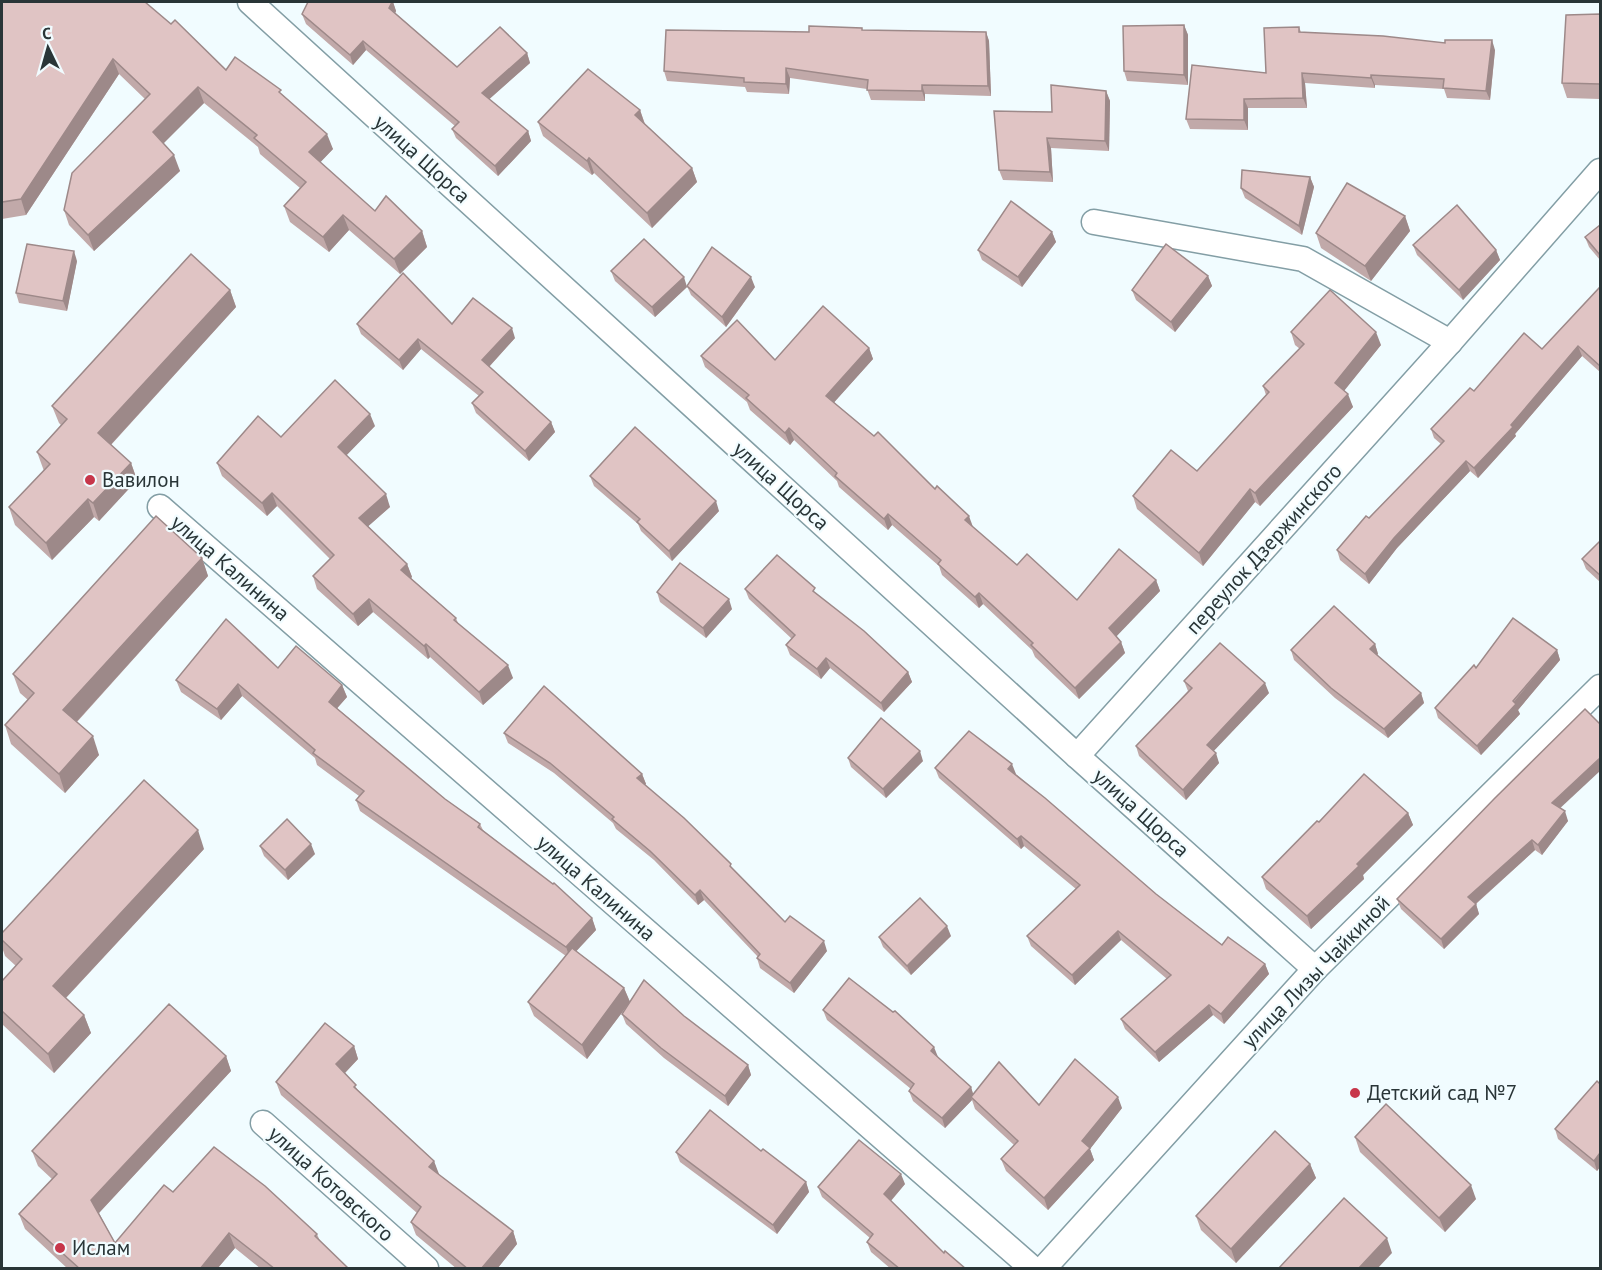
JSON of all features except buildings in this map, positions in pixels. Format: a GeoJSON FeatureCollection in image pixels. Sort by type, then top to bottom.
{"type":"FeatureCollection","features":[{"type":"Feature","properties":{"kind":"street","name":"улица Щорса"},"geometry":{"type":"LineString","coordinates":[[250,2],[1077,756],[1315,969]]}},
{"type":"Feature","properties":{"kind":"street","name":"переулок Дзержинского"},"geometry":{"type":"LineString","coordinates":[[1077,756],[1450,342],[1600,171]]}},
{"type":"Feature","properties":{"kind":"street"},"geometry":{"type":"LineString","coordinates":[[1094,222],[1303,259],[1450,342]]}},
{"type":"Feature","properties":{"kind":"street","name":"улица Калинина"},"geometry":{"type":"LineString","coordinates":[[160,507],[1032,1269]]}},
{"type":"Feature","properties":{"kind":"street","name":"улица Лизы Чайкиной"},"geometry":{"type":"LineString","coordinates":[[1044,1269],[1315,969],[1600,687]]}},
{"type":"Feature","properties":{"kind":"street","name":"улица Котовского"},"geometry":{"type":"LineString","coordinates":[[263,1123],[426,1269]]}},
{"type":"Feature","properties":{"kind":"place","name":"Вавилон"},"geometry":{"type":"Point","coordinates":[90,480]}},
{"type":"Feature","properties":{"kind":"place","name":"Детский сад №7"},"geometry":{"type":"Point","coordinates":[1355,1093]}},
{"type":"Feature","properties":{"kind":"place","name":"Ислам"},"geometry":{"type":"Point","coordinates":[60,1248]}}]}
